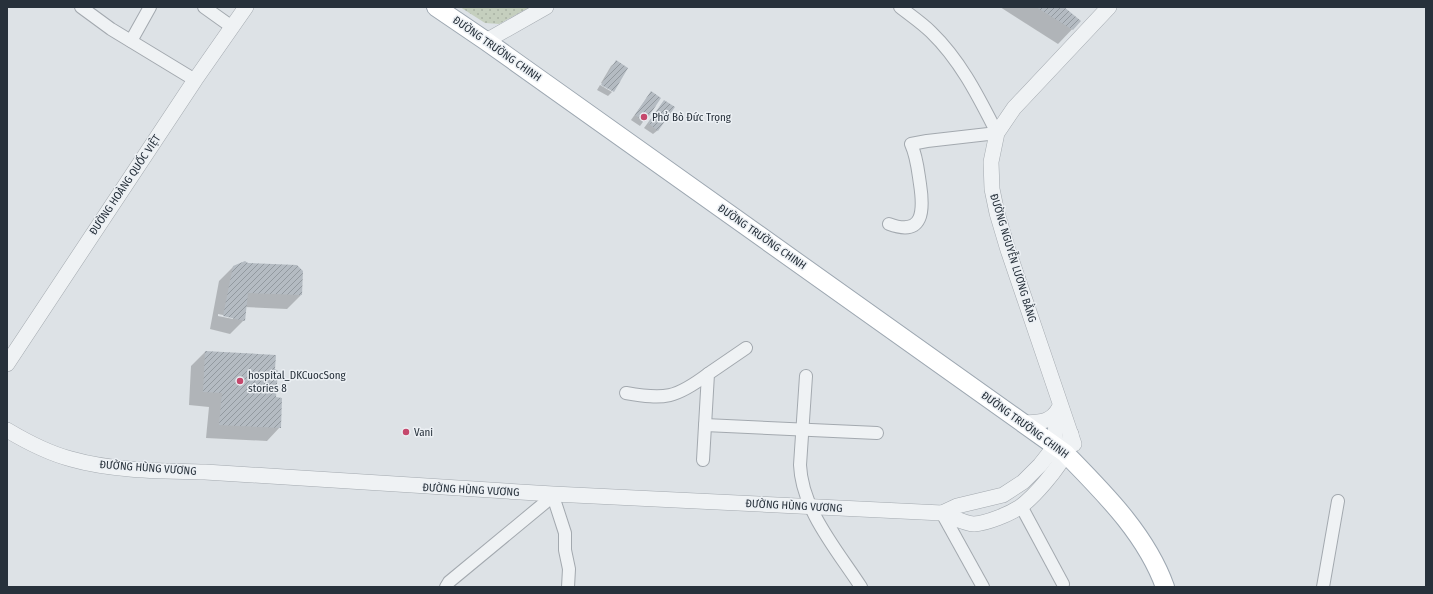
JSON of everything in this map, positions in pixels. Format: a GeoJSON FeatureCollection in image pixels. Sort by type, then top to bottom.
{"type":"FeatureCollection","features":[{"type":"Feature","properties":{"kind":"main road","name":"ĐƯỜNG TRƯỜNG CHINH"},"geometry":{"type":"LineString","coordinates":[[436,7],[1060,449],[1115,506],[1144,543],[1165,587]]}},
{"type":"Feature","properties":{"kind":"street"},"geometry":{"type":"LineString","coordinates":[[81,7],[111,29],[195,80]]}},
{"type":"Feature","properties":{"kind":"street"},"geometry":{"type":"LineString","coordinates":[[131,41],[150,7]]}},
{"type":"Feature","properties":{"kind":"street"},"geometry":{"type":"LineString","coordinates":[[204,7],[232,27]]}},
{"type":"Feature","properties":{"kind":"street","name":"ĐƯỜNG HOÀNG QUỐC VIỆT"},"geometry":{"type":"LineString","coordinates":[[7,364],[195,80],[246,7]]}},
{"type":"Feature","properties":{"kind":"street"},"geometry":{"type":"LineString","coordinates":[[486,41],[546,7]]}},
{"type":"Feature","properties":{"kind":"street"},"geometry":{"type":"LineString","coordinates":[[888,224],[902,228],[909,227],[921,216],[922,200],[917,161],[911,144],[997,133],[975,90],[947,50],[931,32],[900,7]]}},
{"type":"Feature","properties":{"kind":"street","name":"ĐƯỜNG NGUYỄN LƯƠNG BẰNG"},"geometry":{"type":"LineString","coordinates":[[1083,472],[1071,434],[1058,410],[997,213],[992,189],[991,162],[997,133],[1014,108],[1109,7]]}},
{"type":"Feature","properties":{"kind":"street"},"geometry":{"type":"LineString","coordinates":[[626,393],[648,397],[676,394],[694,384],[746,348]]}},
{"type":"Feature","properties":{"kind":"street"},"geometry":{"type":"LineString","coordinates":[[703,460],[708,374]]}},
{"type":"Feature","properties":{"kind":"street"},"geometry":{"type":"LineString","coordinates":[[806,376],[800,465],[803,488],[817,519],[861,587]]}},
{"type":"Feature","properties":{"kind":"street"},"geometry":{"type":"LineString","coordinates":[[1023,423],[1050,419],[1058,410]]}},
{"type":"Feature","properties":{"kind":"street"},"geometry":{"type":"LineString","coordinates":[[1058,410],[1060,449]]}},
{"type":"Feature","properties":{"kind":"street"},"geometry":{"type":"LineString","coordinates":[[705,425],[877,434]]}},
{"type":"Feature","properties":{"kind":"street","name":"ĐƯỜNG HÙNG VƯƠNG"},"geometry":{"type":"LineString","coordinates":[[7,430],[43,449],[70,459],[100,466],[553,495],[942,513],[958,520],[973,524],[992,520],[1021,506],[1041,488],[1060,449]]}},
{"type":"Feature","properties":{"kind":"street"},"geometry":{"type":"LineString","coordinates":[[1060,449],[1071,434]]}},
{"type":"Feature","properties":{"kind":"street","name":"ĐƯỜNG HÙNG VƯƠNG"},"geometry":{"type":"LineString","coordinates":[[942,513],[957,506],[1003,495],[1023,482],[1040,465],[1060,449]]}},
{"type":"Feature","properties":{"kind":"street"},"geometry":{"type":"LineString","coordinates":[[446,587],[449,582],[553,495],[565,533],[564,550],[569,569],[568,587]]}},
{"type":"Feature","properties":{"kind":"street"},"geometry":{"type":"LineString","coordinates":[[1323,587],[1338,501]]}},
{"type":"Feature","properties":{"kind":"street"},"geometry":{"type":"LineString","coordinates":[[1021,506],[1063,584]]}},
{"type":"Feature","properties":{"kind":"street"},"geometry":{"type":"LineString","coordinates":[[942,513],[983,587]]}},
{"type":"Feature","properties":{"kind":"green space"},"geometry":{"type":"Polygon","coordinates":[[[460,7],[530,7],[499,24],[485,23],[460,7]]]}},
{"type":"Feature","properties":{"kind":"building"},"geometry":{"type":"Polygon","coordinates":[[[1036,7],[1064,7],[1081,21],[1073,30],[1036,7]]]}},
{"type":"Feature","properties":{"kind":"building"},"geometry":{"type":"Polygon","coordinates":[[[616,60],[628,68],[614,92],[601,85],[616,60]]]}},
{"type":"Feature","properties":{"kind":"building"},"geometry":{"type":"Polygon","coordinates":[[[651,91],[661,98],[645,122],[635,115],[651,91]]]}},
{"type":"Feature","properties":{"kind":"building"},"geometry":{"type":"Polygon","coordinates":[[[664,100],[675,107],[658,131],[648,123],[664,100]]]}},
{"type":"Feature","properties":{"kind":"building"},"geometry":{"type":"Polygon","coordinates":[[[245,261],[248,263],[297,265],[303,271],[302,295],[248,293],[245,321],[223,316],[233,266],[245,261]]]}},
{"type":"Feature","properties":{"kind":"building","name":"hospital_DKCuocSong stories 8"},"geometry":{"type":"Polygon","coordinates":[[[205,351],[276,355],[275,369],[278,371],[276,397],[282,398],[281,428],[219,425],[222,393],[203,392],[205,351]]]}},
{"type":"Feature","properties":{"kind":"place","name":"Phở Bò Đức Trọng"},"geometry":{"type":"Point","coordinates":[644,117]}},
{"type":"Feature","properties":{"kind":"place","name":"hospital_DKCuocSong stories 8"},"geometry":{"type":"Point","coordinates":[240,381]}},
{"type":"Feature","properties":{"kind":"place","name":"Vani"},"geometry":{"type":"Point","coordinates":[406,432]}}]}
